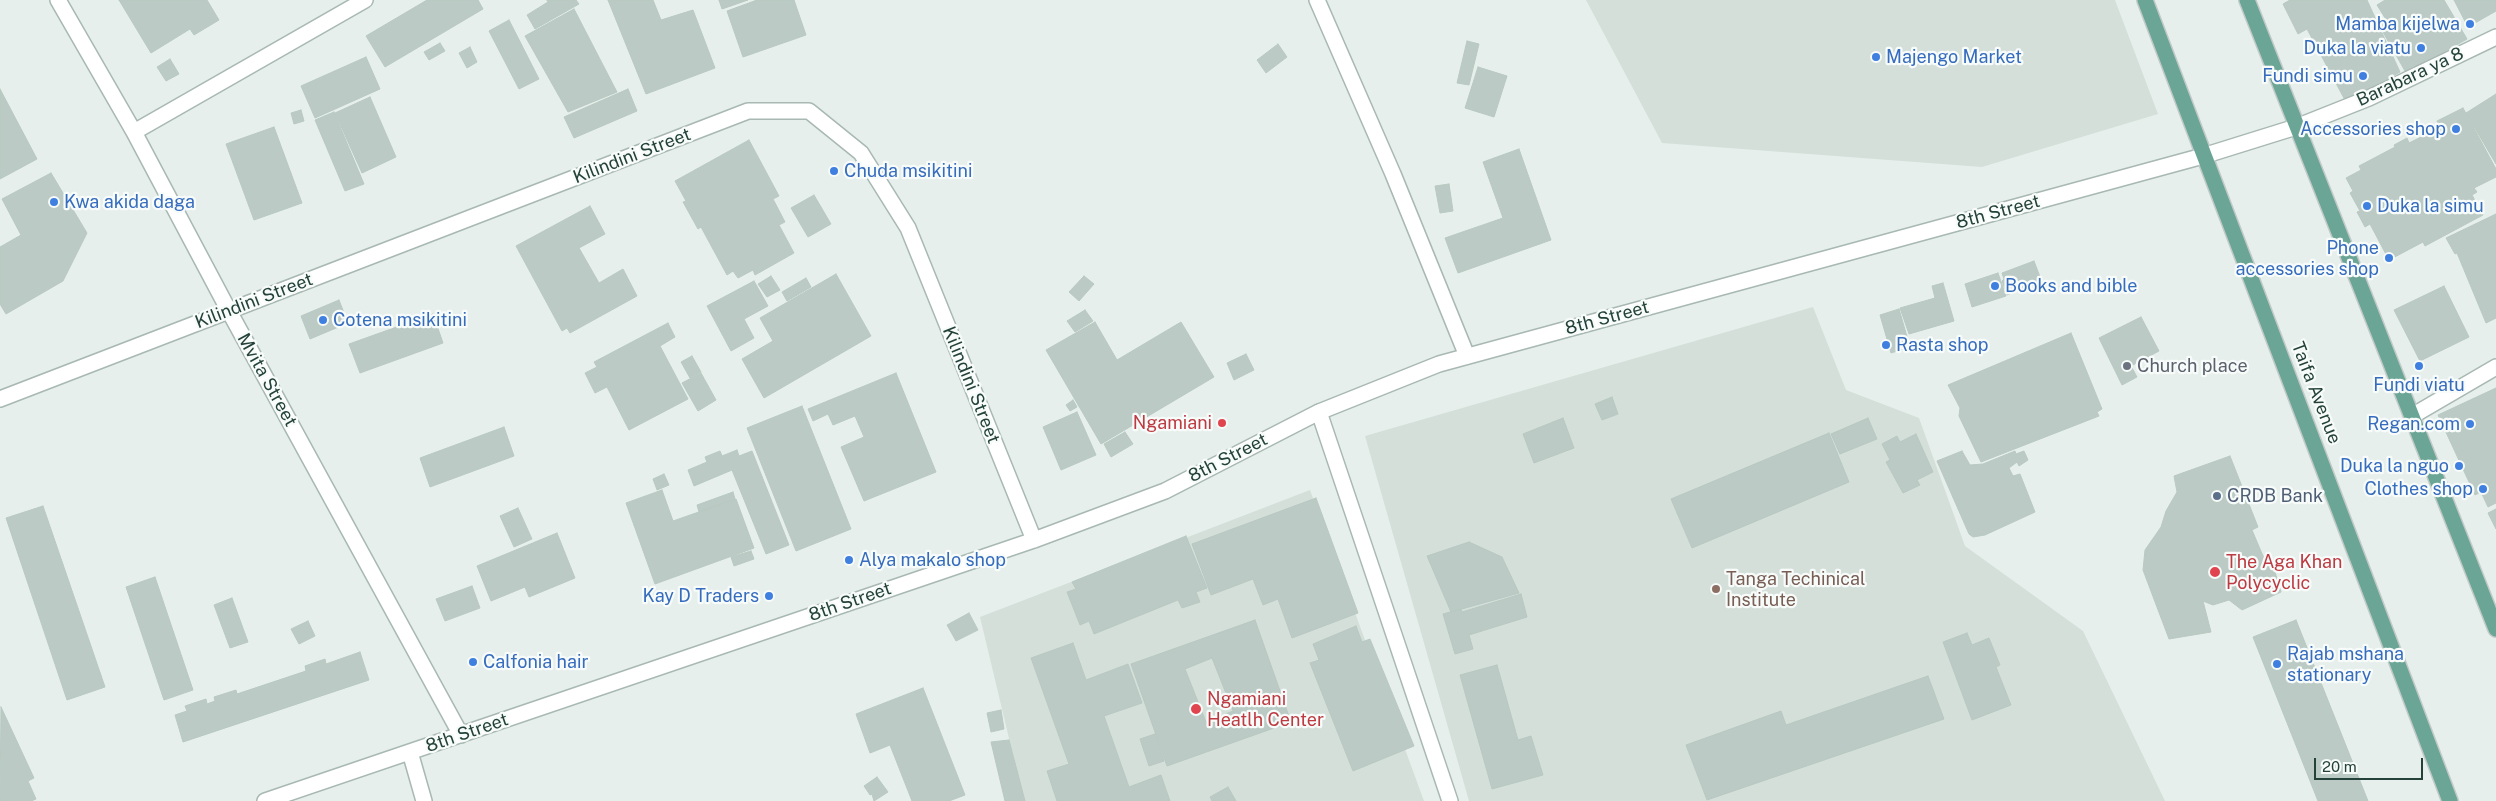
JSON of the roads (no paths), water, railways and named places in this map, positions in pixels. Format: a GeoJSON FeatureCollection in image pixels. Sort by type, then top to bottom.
{"type":"FeatureCollection","features":[{"type":"Feature","properties":{"kind":"main road","name":"Taifa Avenue"},"geometry":{"type":"LineString","coordinates":[[2145,0],[2203,156],[2226,206],[2450,801]]}},
{"type":"Feature","properties":{"kind":"main road"},"geometry":{"type":"LineString","coordinates":[[2247,0],[2496,629]]}},
{"type":"Feature","properties":{"kind":"street","name":"Mvita Street"},"geometry":{"type":"LineString","coordinates":[[58,0],[134,132],[229,311],[461,735]]}},
{"type":"Feature","properties":{"kind":"street"},"geometry":{"type":"LineString","coordinates":[[134,132],[365,0]]}},
{"type":"Feature","properties":{"kind":"street"},"geometry":{"type":"LineString","coordinates":[[1317,0],[1393,174],[1467,356]]}},
{"type":"Feature","properties":{"kind":"street","name":"Barabara ya 8"},"geometry":{"type":"LineString","coordinates":[[2203,156],[2296,126],[2369,98],[2496,38]]}},
{"type":"Feature","properties":{"kind":"street","name":"Kilindini Street"},"geometry":{"type":"LineString","coordinates":[[0,399],[748,111],[809,111],[861,153],[908,228],[1034,540]]}},
{"type":"Feature","properties":{"kind":"street","name":"8th Street"},"geometry":{"type":"LineString","coordinates":[[265,801],[1034,540],[1165,491],[1319,412],[1439,364],[2203,156]]}},
{"type":"Feature","properties":{"kind":"street"},"geometry":{"type":"LineString","coordinates":[[2412,416],[2496,367]]}},
{"type":"Feature","properties":{"kind":"street"},"geometry":{"type":"LineString","coordinates":[[1319,412],[1450,801]]}},
{"type":"Feature","properties":{"kind":"street"},"geometry":{"type":"LineString","coordinates":[[410,752],[424,801]]}},
{"type":"Feature","properties":{"kind":"place","name":"Mamba kijelwa"},"geometry":{"type":"Point","coordinates":[2470,24]}},
{"type":"Feature","properties":{"kind":"place","name":"Duka la viatu"},"geometry":{"type":"Point","coordinates":[2421,48]}},
{"type":"Feature","properties":{"kind":"place","name":"Majengo Market"},"geometry":{"type":"Point","coordinates":[1876,57]}},
{"type":"Feature","properties":{"kind":"place","name":"Fundi simu"},"geometry":{"type":"Point","coordinates":[2363,76]}},
{"type":"Feature","properties":{"kind":"place","name":"Accessories shop"},"geometry":{"type":"Point","coordinates":[2456,129]}},
{"type":"Feature","properties":{"kind":"place","name":"Chuda msikitini"},"geometry":{"type":"Point","coordinates":[834,171]}},
{"type":"Feature","properties":{"kind":"place","name":"Kwa akida daga"},"geometry":{"type":"Point","coordinates":[54,202]}},
{"type":"Feature","properties":{"kind":"place","name":"Duka la simu"},"geometry":{"type":"Point","coordinates":[2367,206]}},
{"type":"Feature","properties":{"kind":"place","name":"Phone accessories shop"},"geometry":{"type":"Point","coordinates":[2389,258]}},
{"type":"Feature","properties":{"kind":"place","name":"Books and bible"},"geometry":{"type":"Point","coordinates":[1995,286]}},
{"type":"Feature","properties":{"kind":"place","name":"Cotena msikitini"},"geometry":{"type":"Point","coordinates":[323,320]}},
{"type":"Feature","properties":{"kind":"place","name":"Rasta shop"},"geometry":{"type":"Point","coordinates":[1886,345]}},
{"type":"Feature","properties":{"kind":"place","name":"Church place"},"geometry":{"type":"Point","coordinates":[2127,366]}},
{"type":"Feature","properties":{"kind":"place","name":"Fundi viatu"},"geometry":{"type":"Point","coordinates":[2419,366]}},
{"type":"Feature","properties":{"kind":"place","name":"Ngamiani"},"geometry":{"type":"Point","coordinates":[1222,423]}},
{"type":"Feature","properties":{"kind":"place","name":"Regan.com"},"geometry":{"type":"Point","coordinates":[2470,424]}},
{"type":"Feature","properties":{"kind":"place","name":"Duka la nguo"},"geometry":{"type":"Point","coordinates":[2459,466]}},
{"type":"Feature","properties":{"kind":"place","name":"Clothes shop"},"geometry":{"type":"Point","coordinates":[2483,489]}},
{"type":"Feature","properties":{"kind":"place","name":"CRDB Bank"},"geometry":{"type":"Point","coordinates":[2217,496]}},
{"type":"Feature","properties":{"kind":"place","name":"Alya makalo shop"},"geometry":{"type":"Point","coordinates":[849,560]}},
{"type":"Feature","properties":{"kind":"place","name":"The Aga Khan Polycyclic"},"geometry":{"type":"Point","coordinates":[2215,572]}},
{"type":"Feature","properties":{"kind":"place","name":"Tanga Techinical Institute"},"geometry":{"type":"Point","coordinates":[1716,589]}},
{"type":"Feature","properties":{"kind":"place","name":"Kay D Traders"},"geometry":{"type":"Point","coordinates":[769,596]}},
{"type":"Feature","properties":{"kind":"place","name":"Calfonia hair"},"geometry":{"type":"Point","coordinates":[473,662]}},
{"type":"Feature","properties":{"kind":"place","name":"Rajab mshana stationary"},"geometry":{"type":"Point","coordinates":[2277,664]}},
{"type":"Feature","properties":{"kind":"place","name":"Ngamiani Heatlh Center"},"geometry":{"type":"Point","coordinates":[1196,709]}}]}
